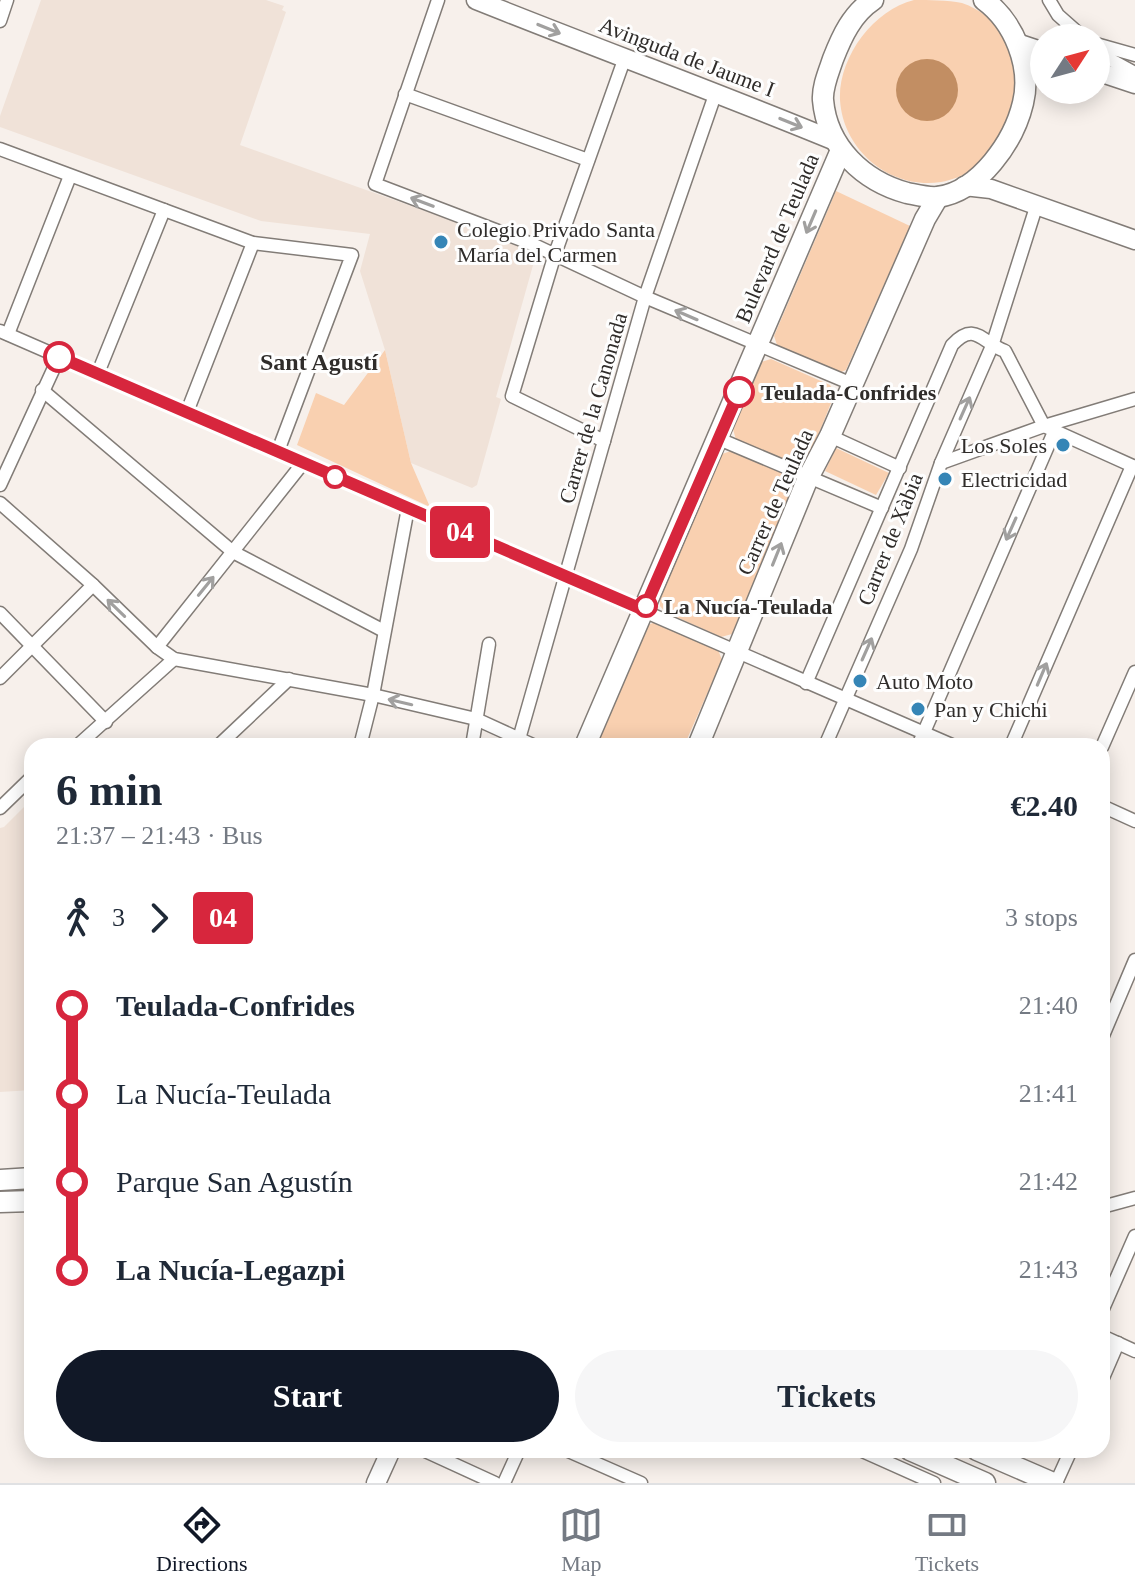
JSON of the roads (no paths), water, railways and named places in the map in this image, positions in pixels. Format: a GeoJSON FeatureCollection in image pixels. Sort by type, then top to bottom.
{"type":"FeatureCollection","features":[{"type":"Feature","properties":{"kind":"main road","name":"Avinguda de Jaume I"},"geometry":{"type":"LineString","coordinates":[[476,0],[624,60],[716,92],[838,146]]}},
{"type":"Feature","properties":{"kind":"main road"},"geometry":{"type":"LineString","coordinates":[[873,0],[842,34],[829,71],[823,98],[838,146],[870,178],[900,191],[938,197],[982,174],[1005,149],[1024,101],[1026,72],[1017,43],[1003,10],[984,0]]}},
{"type":"Feature","properties":{"kind":"main road"},"geometry":{"type":"LineString","coordinates":[[1017,43],[1030,47]]}},
{"type":"Feature","properties":{"kind":"main road"},"geometry":{"type":"LineString","coordinates":[[1110,76],[1135,84]]}},
{"type":"Feature","properties":{"kind":"main road","name":"Bulevard de Teulada"},"geometry":{"type":"LineString","coordinates":[[588,738],[719,439],[838,146]]}},
{"type":"Feature","properties":{"kind":"main road"},"geometry":{"type":"LineString","coordinates":[[964,186],[991,189],[1135,240]]}},
{"type":"Feature","properties":{"kind":"main road","name":"Carrer de Teulada"},"geometry":{"type":"LineString","coordinates":[[701,738],[808,478],[830,436],[925,219],[938,197]]}},
{"type":"Feature","properties":{"kind":"main road"},"geometry":{"type":"LineString","coordinates":[[0,1180],[24,1178]]}},
{"type":"Feature","properties":{"kind":"main road"},"geometry":{"type":"LineString","coordinates":[[0,1202],[24,1201]]}},
{"type":"Feature","properties":{"kind":"main road"},"geometry":{"type":"LineString","coordinates":[[376,1483],[387,1458]]}},
{"type":"Feature","properties":{"kind":"main road"},"geometry":{"type":"LineString","coordinates":[[996,1458],[1055,1483]]}},
{"type":"Feature","properties":{"kind":"main road"},"geometry":{"type":"LineString","coordinates":[[916,1462],[985,1483]]}},
{"type":"Feature","properties":{"kind":"street"},"geometry":{"type":"LineString","coordinates":[[0,21],[7,0]]}},
{"type":"Feature","properties":{"kind":"street"},"geometry":{"type":"LineString","coordinates":[[438,0],[375,184],[555,254],[645,297],[758,345]]}},
{"type":"Feature","properties":{"kind":"street"},"geometry":{"type":"LineString","coordinates":[[1049,0],[1068,24]]}},
{"type":"Feature","properties":{"kind":"street"},"geometry":{"type":"LineString","coordinates":[[1110,49],[1135,55]]}},
{"type":"Feature","properties":{"kind":"street"},"geometry":{"type":"LineString","coordinates":[[1110,58],[1135,73]]}},
{"type":"Feature","properties":{"kind":"street"},"geometry":{"type":"LineString","coordinates":[[604,441],[512,396],[555,254],[624,60]]}},
{"type":"Feature","properties":{"kind":"street","name":"Carrer de la Canonada"},"geometry":{"type":"LineString","coordinates":[[519,738],[645,297],[716,92]]}},
{"type":"Feature","properties":{"kind":"street"},"geometry":{"type":"LineString","coordinates":[[405,94],[588,160]]}},
{"type":"Feature","properties":{"kind":"street"},"geometry":{"type":"LineString","coordinates":[[0,149],[253,243],[352,255],[278,451]]}},
{"type":"Feature","properties":{"kind":"street"},"geometry":{"type":"LineString","coordinates":[[70,176],[4,333],[935,738]]}},
{"type":"Feature","properties":{"kind":"street","name":"Carrer de Xàbia"},"geometry":{"type":"LineString","coordinates":[[828,738],[911,549],[941,463],[992,346],[1037,204]]}},
{"type":"Feature","properties":{"kind":"street"},"geometry":{"type":"LineString","coordinates":[[98,373],[164,210]]}},
{"type":"Feature","properties":{"kind":"street"},"geometry":{"type":"LineString","coordinates":[[187,412],[253,243]]}},
{"type":"Feature","properties":{"kind":"street","name":"Carrer de Xàbia"},"geometry":{"type":"LineString","coordinates":[[806,683],[952,345],[962,335],[973,333],[985,338],[992,346]]}},
{"type":"Feature","properties":{"kind":"street","name":"Bulevard de Teulada"},"geometry":{"type":"LineString","coordinates":[[758,345],[852,384]]}},
{"type":"Feature","properties":{"kind":"street"},"geometry":{"type":"LineString","coordinates":[[992,346],[1005,351],[1049,429],[1134,467],[1015,738]]}},
{"type":"Feature","properties":{"kind":"street"},"geometry":{"type":"LineString","coordinates":[[0,485],[59,357]]}},
{"type":"Feature","properties":{"kind":"street"},"geometry":{"type":"LineString","coordinates":[[42,390],[233,552],[384,631]]}},
{"type":"Feature","properties":{"kind":"street"},"geometry":{"type":"LineString","coordinates":[[941,463],[1135,399]]}},
{"type":"Feature","properties":{"kind":"street"},"geometry":{"type":"LineString","coordinates":[[921,738],[1049,429]]}},
{"type":"Feature","properties":{"kind":"street"},"geometry":{"type":"LineString","coordinates":[[830,436],[900,468]]}},
{"type":"Feature","properties":{"kind":"street"},"geometry":{"type":"LineString","coordinates":[[719,439],[882,508]]}},
{"type":"Feature","properties":{"kind":"street"},"geometry":{"type":"LineString","coordinates":[[157,647],[303,463]]}},
{"type":"Feature","properties":{"kind":"street"},"geometry":{"type":"LineString","coordinates":[[0,503],[93,585],[157,647],[174,659],[373,695],[476,719],[517,738]]}},
{"type":"Feature","properties":{"kind":"street"},"geometry":{"type":"LineString","coordinates":[[362,738],[408,508]]}},
{"type":"Feature","properties":{"kind":"street"},"geometry":{"type":"LineString","coordinates":[[0,678],[93,585]]}},
{"type":"Feature","properties":{"kind":"street"},"geometry":{"type":"LineString","coordinates":[[0,613],[106,722]]}},
{"type":"Feature","properties":{"kind":"street"},"geometry":{"type":"LineString","coordinates":[[473,738],[489,644]]}},
{"type":"Feature","properties":{"kind":"street"},"geometry":{"type":"LineString","coordinates":[[87,738],[174,659]]}},
{"type":"Feature","properties":{"kind":"street"},"geometry":{"type":"LineString","coordinates":[[1106,738],[1135,672]]}},
{"type":"Feature","properties":{"kind":"street"},"geometry":{"type":"LineString","coordinates":[[226,738],[289,679]]}},
{"type":"Feature","properties":{"kind":"street"},"geometry":{"type":"LineString","coordinates":[[0,808],[24,785]]}},
{"type":"Feature","properties":{"kind":"street"},"geometry":{"type":"LineString","coordinates":[[1110,810],[1135,821]]}},
{"type":"Feature","properties":{"kind":"street"},"geometry":{"type":"LineString","coordinates":[[1110,1019],[1135,960]]}},
{"type":"Feature","properties":{"kind":"street"},"geometry":{"type":"LineString","coordinates":[[1110,1205],[1135,1198]]}},
{"type":"Feature","properties":{"kind":"street"},"geometry":{"type":"LineString","coordinates":[[1110,1293],[1135,1236]]}},
{"type":"Feature","properties":{"kind":"street"},"geometry":{"type":"LineString","coordinates":[[1110,1340],[1135,1351]]}},
{"type":"Feature","properties":{"kind":"street"},"geometry":{"type":"LineString","coordinates":[[1110,1362],[1118,1343]]}},
{"type":"Feature","properties":{"kind":"street"},"geometry":{"type":"LineString","coordinates":[[440,1458],[495,1483]]}},
{"type":"Feature","properties":{"kind":"street"},"geometry":{"type":"LineString","coordinates":[[504,1483],[515,1458]]}},
{"type":"Feature","properties":{"kind":"street"},"geometry":{"type":"LineString","coordinates":[[584,1458],[641,1483]]}},
{"type":"Feature","properties":{"kind":"street"},"geometry":{"type":"LineString","coordinates":[[1055,1483],[1067,1458]]}},
{"type":"Feature","properties":{"kind":"street"},"geometry":{"type":"LineString","coordinates":[[916,1462],[934,1483]]}},
{"type":"Feature","properties":{"kind":"place","name":"Colegio Privado Santa María del Carmen"},"geometry":{"type":"Point","coordinates":[441,242]}},
{"type":"Feature","properties":{"kind":"place","name":"Teulada-Confrides"},"geometry":{"type":"Point","coordinates":[739,392]}},
{"type":"Feature","properties":{"kind":"place","name":"Los Soles"},"geometry":{"type":"Point","coordinates":[1063,445]}},
{"type":"Feature","properties":{"kind":"place","name":"Electricidad"},"geometry":{"type":"Point","coordinates":[945,479]}},
{"type":"Feature","properties":{"kind":"place","name":"La Nucía-Teulada"},"geometry":{"type":"Point","coordinates":[646,606]}},
{"type":"Feature","properties":{"kind":"place","name":"Auto Moto"},"geometry":{"type":"Point","coordinates":[860,681]}},
{"type":"Feature","properties":{"kind":"place","name":"Pan y Chichi"},"geometry":{"type":"Point","coordinates":[918,709]}},
{"type":"Feature","properties":{"kind":"district","name":"Sant Agustí"},"geometry":{"type":"Point","coordinates":[319,362]}}]}
